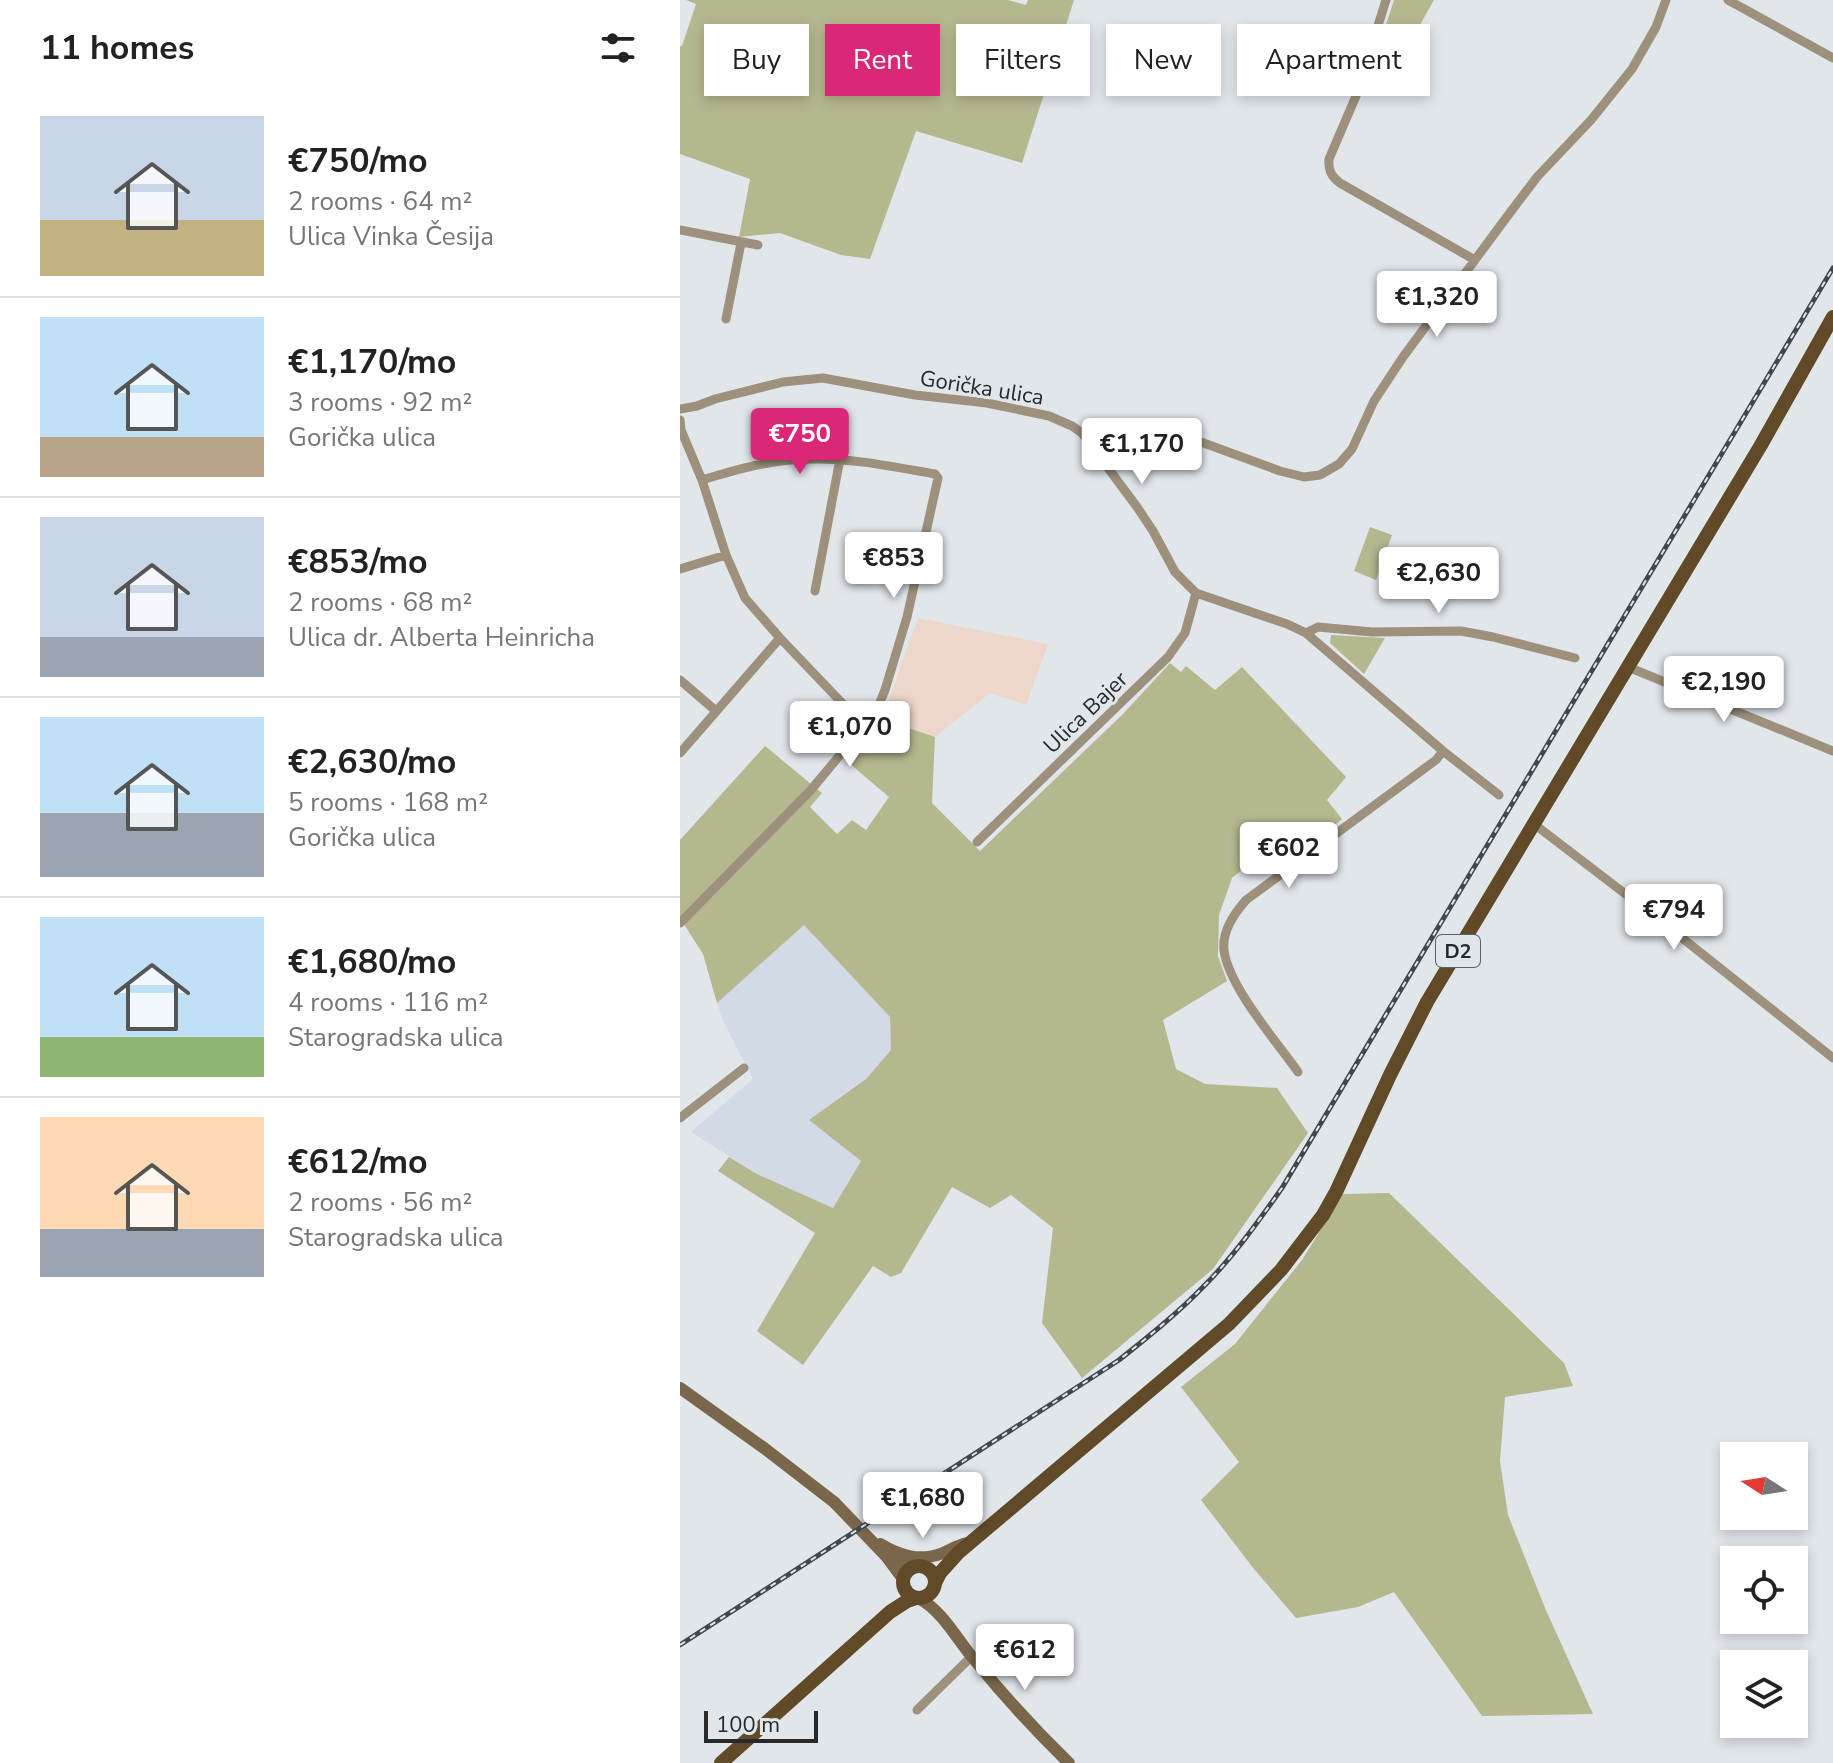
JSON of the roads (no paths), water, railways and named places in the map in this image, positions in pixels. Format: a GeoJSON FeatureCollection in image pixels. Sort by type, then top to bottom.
{"type":"FeatureCollection","features":[{"type":"Feature","properties":{"kind":"main road","name":"D2"},"geometry":{"type":"LineString","coordinates":[[721,1763],[890,1612],[926,1593],[958,1553],[1229,1324],[1303,1244],[1336,1192],[1420,1015],[1775,421],[1833,317]]}},
{"type":"Feature","properties":{"kind":"main road"},"geometry":{"type":"LineString","coordinates":[[680,1388],[834,1502],[886,1556],[903,1565],[911,1576],[907,1593],[926,1593]]}},
{"type":"Feature","properties":{"kind":"main road"},"geometry":{"type":"LineString","coordinates":[[871,1540],[917,1558],[938,1555],[960,1544],[971,1543]]}},
{"type":"Feature","properties":{"kind":"main road","name":"D2"},"geometry":{"type":"LineString","coordinates":[[890,1612],[911,1576],[958,1553]]}},
{"type":"Feature","properties":{"kind":"main road"},"geometry":{"type":"LineString","coordinates":[[911,1576],[933,1574],[926,1593],[929,1605],[971,1657],[1069,1763]]}},
{"type":"Feature","properties":{"kind":"street"},"geometry":{"type":"LineString","coordinates":[[1386,0],[1356,96],[1329,159],[1330,173],[1340,183],[1475,260]]}},
{"type":"Feature","properties":{"kind":"street"},"geometry":{"type":"LineString","coordinates":[[1082,433],[1094,426],[1132,426],[1179,434],[1296,475],[1313,476],[1339,464],[1352,449],[1379,393],[1403,357],[1537,177],[1591,120],[1632,69],[1656,27],[1666,0]]}},
{"type":"Feature","properties":{"kind":"street"},"geometry":{"type":"LineString","coordinates":[[1728,0],[1833,58]]}},
{"type":"Feature","properties":{"kind":"street"},"geometry":{"type":"LineString","coordinates":[[680,230],[758,245]]}},
{"type":"Feature","properties":{"kind":"street"},"geometry":{"type":"LineString","coordinates":[[726,319],[741,243]]}},
{"type":"Feature","properties":{"kind":"street","name":"Gorička ulica"},"geometry":{"type":"LineString","coordinates":[[680,409],[783,382],[832,379],[1049,416],[1082,433],[1137,507],[1175,572],[1196,593]]}},
{"type":"Feature","properties":{"kind":"street","name":"Gorička ulica"},"geometry":{"type":"LineString","coordinates":[[680,402],[707,402]]}},
{"type":"Feature","properties":{"kind":"street"},"geometry":{"type":"LineString","coordinates":[[680,426],[702,480],[726,555],[745,598],[864,726]]}},
{"type":"Feature","properties":{"kind":"street"},"geometry":{"type":"LineString","coordinates":[[680,923],[810,791],[876,712],[897,655],[938,478],[935,474],[840,459],[809,459],[772,462],[702,480]]}},
{"type":"Feature","properties":{"kind":"street"},"geometry":{"type":"LineString","coordinates":[[815,591],[840,459]]}},
{"type":"Feature","properties":{"kind":"street"},"geometry":{"type":"LineString","coordinates":[[680,569],[726,555]]}},
{"type":"Feature","properties":{"kind":"street"},"geometry":{"type":"LineString","coordinates":[[1196,593],[1306,633],[1499,795]]}},
{"type":"Feature","properties":{"kind":"street","name":"Ulica Bajer"},"geometry":{"type":"LineString","coordinates":[[977,842],[1168,657],[1185,633],[1196,593]]}},
{"type":"Feature","properties":{"kind":"street"},"geometry":{"type":"LineString","coordinates":[[1306,633],[1318,627],[1372,632],[1461,631],[1575,658]]}},
{"type":"Feature","properties":{"kind":"street"},"geometry":{"type":"LineString","coordinates":[[680,753],[780,638]]}},
{"type":"Feature","properties":{"kind":"street"},"geometry":{"type":"LineString","coordinates":[[1628,667],[1833,751]]}},
{"type":"Feature","properties":{"kind":"street"},"geometry":{"type":"LineString","coordinates":[[680,680],[716,711]]}},
{"type":"Feature","properties":{"kind":"street"},"geometry":{"type":"LineString","coordinates":[[1298,1072],[1243,995],[1230,971],[1224,950],[1232,917],[1246,900],[1436,760],[1443,751]]}},
{"type":"Feature","properties":{"kind":"street"},"geometry":{"type":"LineString","coordinates":[[1534,824],[1833,1058]]}},
{"type":"Feature","properties":{"kind":"street"},"geometry":{"type":"LineString","coordinates":[[680,1118],[744,1068]]}},
{"type":"Feature","properties":{"kind":"street"},"geometry":{"type":"LineString","coordinates":[[917,1710],[971,1657]]}},
{"type":"Feature","properties":{"kind":"railway"},"geometry":{"type":"LineString","coordinates":[[680,1645],[1119,1360],[1184,1306],[1225,1263],[1282,1188],[1833,268]]}}]}
